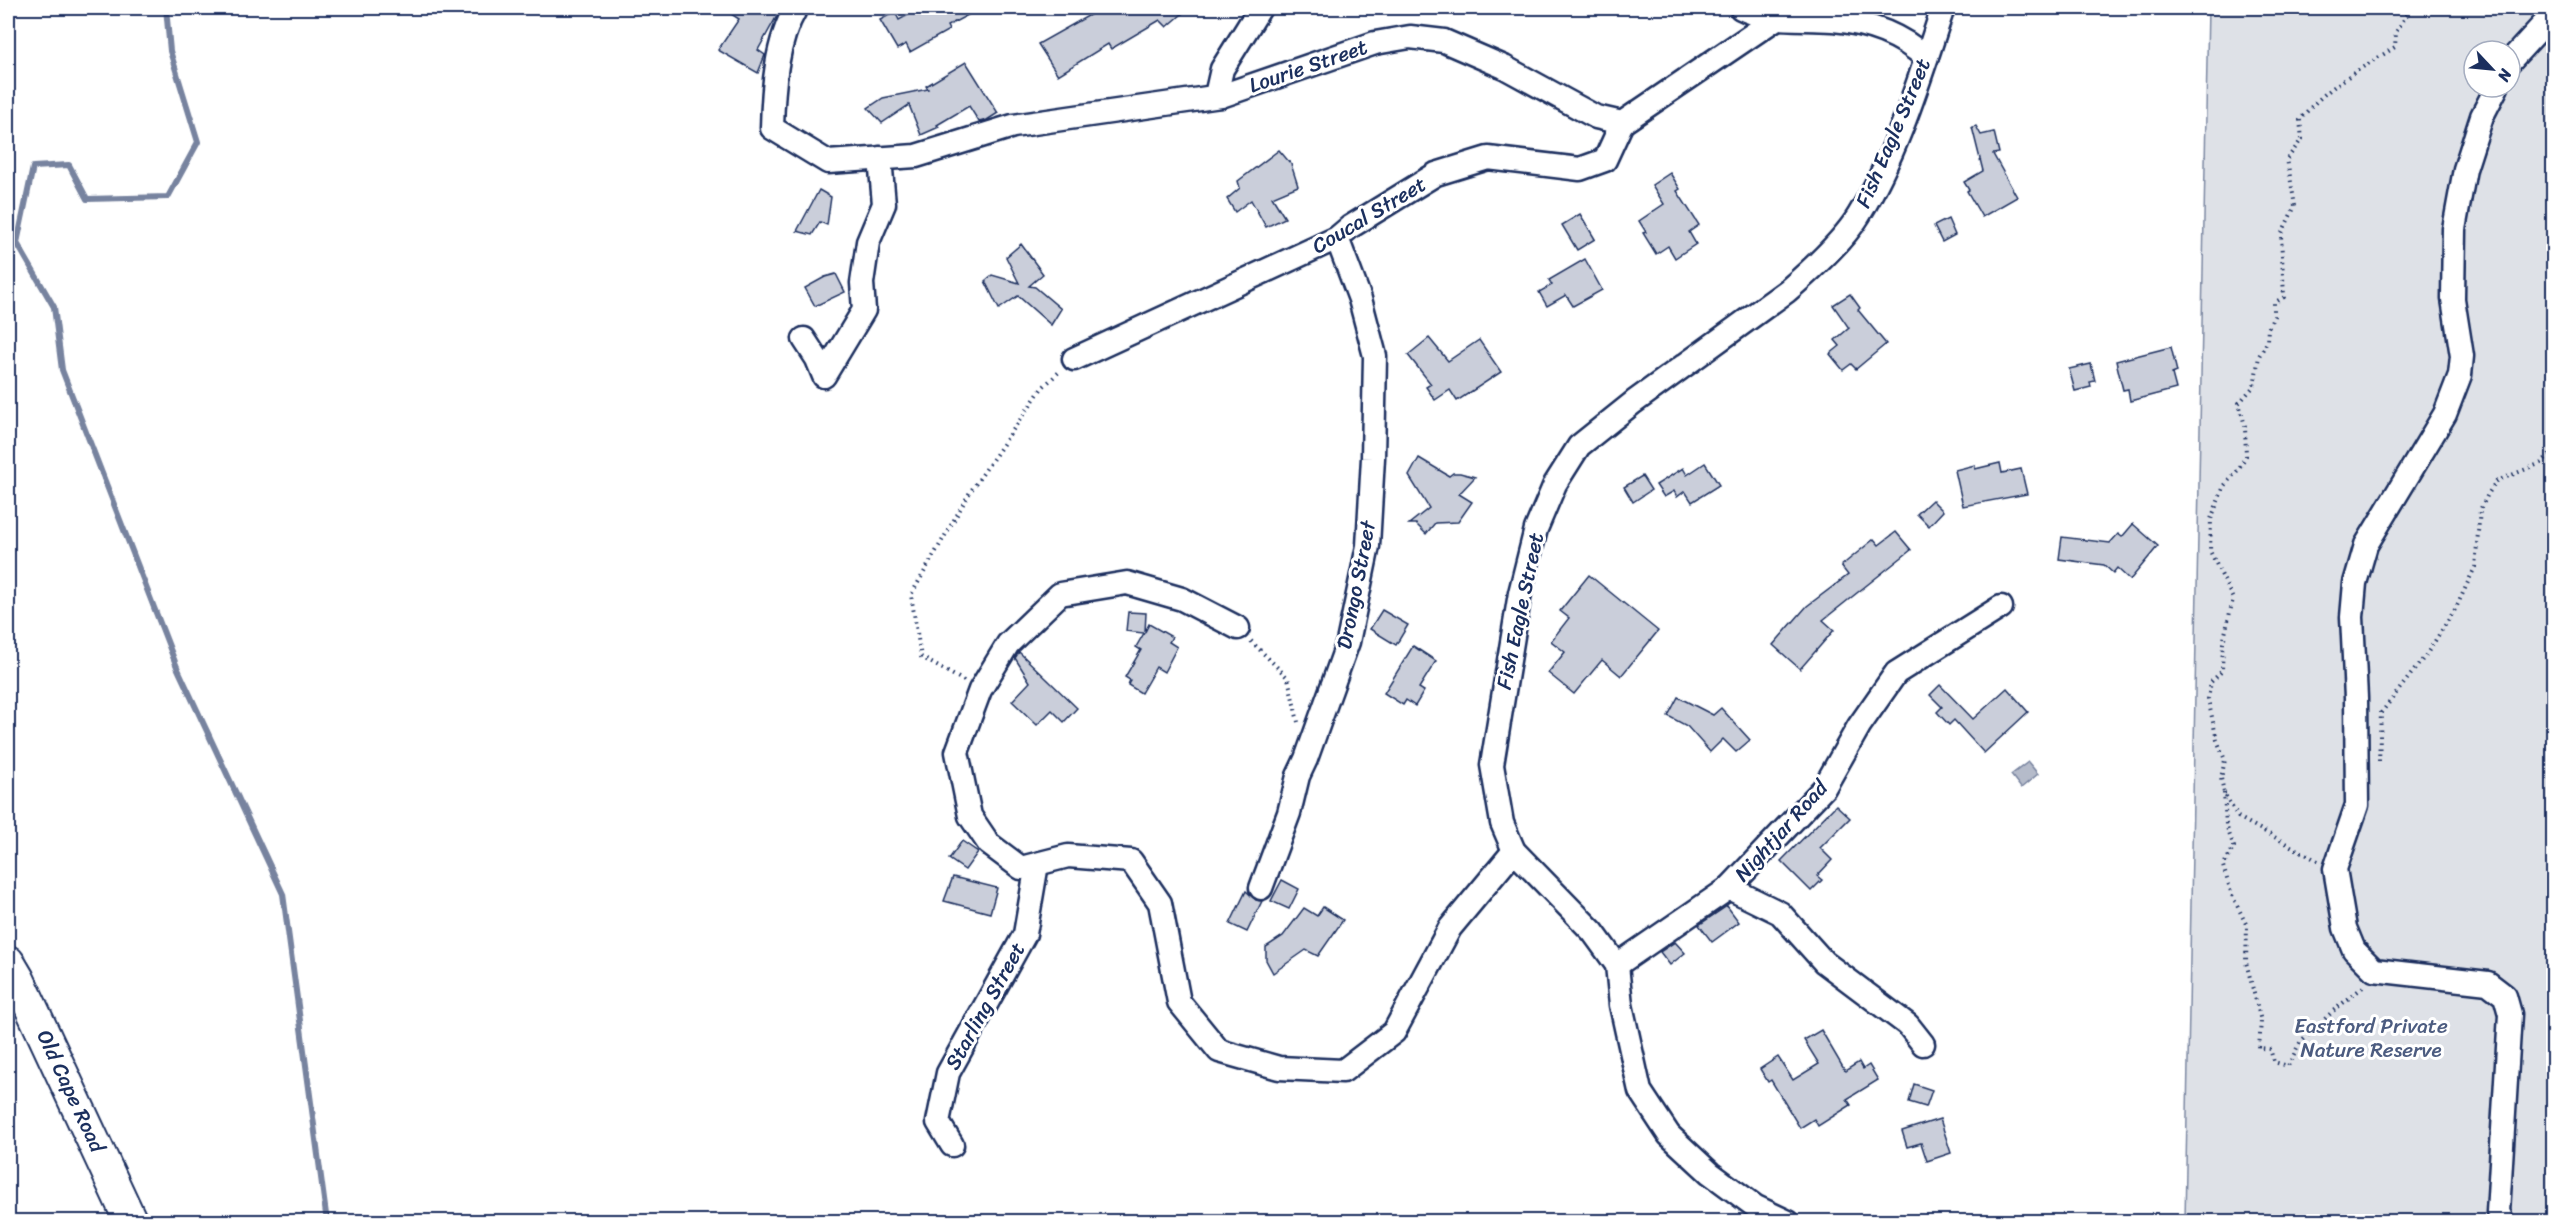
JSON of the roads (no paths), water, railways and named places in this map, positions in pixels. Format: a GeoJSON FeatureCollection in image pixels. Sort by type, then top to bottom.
{"type":"FeatureCollection","features":[{"type":"Feature","properties":{"kind":"street","name":"Lourie Street"},"geometry":{"type":"LineString","coordinates":[[796,8],[789,20],[773,85],[772,128],[828,162],[916,156],[1013,126],[1221,96],[1375,43],[1410,37],[1444,41],[1504,67],[1596,117],[1622,123]]}},
{"type":"Feature","properties":{"kind":"street"},"geometry":{"type":"LineString","coordinates":[[1221,96],[1217,91],[1222,69],[1260,8]]}},
{"type":"Feature","properties":{"kind":"street","name":"Fish Eagle Street"},"geometry":{"type":"LineString","coordinates":[[1617,965],[1593,932],[1514,851],[1502,823],[1492,765],[1520,593],[1536,529],[1555,484],[1579,446],[1634,402],[1787,291],[1811,270],[1852,224],[1886,162],[1943,8]]}},
{"type":"Feature","properties":{"kind":"street"},"geometry":{"type":"LineString","coordinates":[[1622,123],[1756,12],[1834,20],[1880,28],[1911,44],[1926,58]]}},
{"type":"Feature","properties":{"kind":"street"},"geometry":{"type":"LineString","coordinates":[[2522,48],[2553,13]]}},
{"type":"Feature","properties":{"kind":"street"},"geometry":{"type":"LineString","coordinates":[[2491,99],[2482,116],[2465,169],[2454,229],[2453,299],[2462,356],[2460,375],[2445,414],[2366,545],[2355,583],[2352,617],[2356,698],[2357,805],[2335,869],[2345,928],[2354,950],[2374,970],[2488,983],[2505,996],[2510,1014],[2498,1212],[2503,1221]]}},
{"type":"Feature","properties":{"kind":"street","name":"Coucal Street"},"geometry":{"type":"LineString","coordinates":[[1074,358],[1336,238],[1436,174],[1488,158],[1580,170],[1605,160],[1622,123]]}},
{"type":"Feature","properties":{"kind":"street"},"geometry":{"type":"LineString","coordinates":[[804,339],[817,359],[824,376],[864,310],[862,283],[868,242],[884,204],[880,158]]}},
{"type":"Feature","properties":{"kind":"street","name":"Drongo Street"},"geometry":{"type":"LineString","coordinates":[[1262,888],[1289,813],[1298,776],[1348,642],[1368,546],[1373,469],[1375,356],[1360,299],[1336,238]]}},
{"type":"Feature","properties":{"kind":"street"},"geometry":{"type":"LineString","coordinates":[[1238,628],[1182,599],[1127,584],[1060,594],[1008,644],[980,690],[957,752],[970,816],[989,844],[1021,868],[1068,856],[1131,861],[1160,903],[1179,1002],[1219,1051],[1279,1068],[1343,1071],[1394,1032],[1450,928],[1514,851]]}},
{"type":"Feature","properties":{"kind":"street","name":"Nightjar Road"},"geometry":{"type":"LineString","coordinates":[[1617,965],[1729,888],[1824,788],[1859,726],[1896,673],[2001,606]]}},
{"type":"Feature","properties":{"kind":"street","name":"Starling Street"},"geometry":{"type":"LineString","coordinates":[[952,1145],[938,1122],[948,1072],[1025,934],[1037,864]]}},
{"type":"Feature","properties":{"kind":"street"},"geometry":{"type":"LineString","coordinates":[[1729,888],[1780,913],[1824,962],[1908,1025],[1923,1044]]}},
{"type":"Feature","properties":{"kind":"street","name":"Old Cape Road"},"geometry":{"type":"LineString","coordinates":[[8,962],[131,1221]]}},
{"type":"Feature","properties":{"kind":"street"},"geometry":{"type":"LineString","coordinates":[[1617,965],[1621,1005],[1641,1091],[1669,1136],[1710,1173],[1756,1207],[1788,1221]]}},
{"type":"Feature","properties":{"kind":"water"},"geometry":{"type":"Polygon","coordinates":[[[2028,762],[2038,774],[2021,788],[2011,775],[2028,762]]]}},
{"type":"Feature","properties":{"kind":"waterway"},"geometry":{"type":"LineString","coordinates":[[166,8],[170,51],[198,142],[168,197],[87,199],[69,165],[33,167],[17,243],[54,307],[62,370],[177,667],[283,894],[327,1222]]}},
{"type":"Feature","properties":{"kind":"park label","name":"Eastford Private Nature Reserve"},"geometry":{"type":"Point","coordinates":[2371,1038]}}]}
